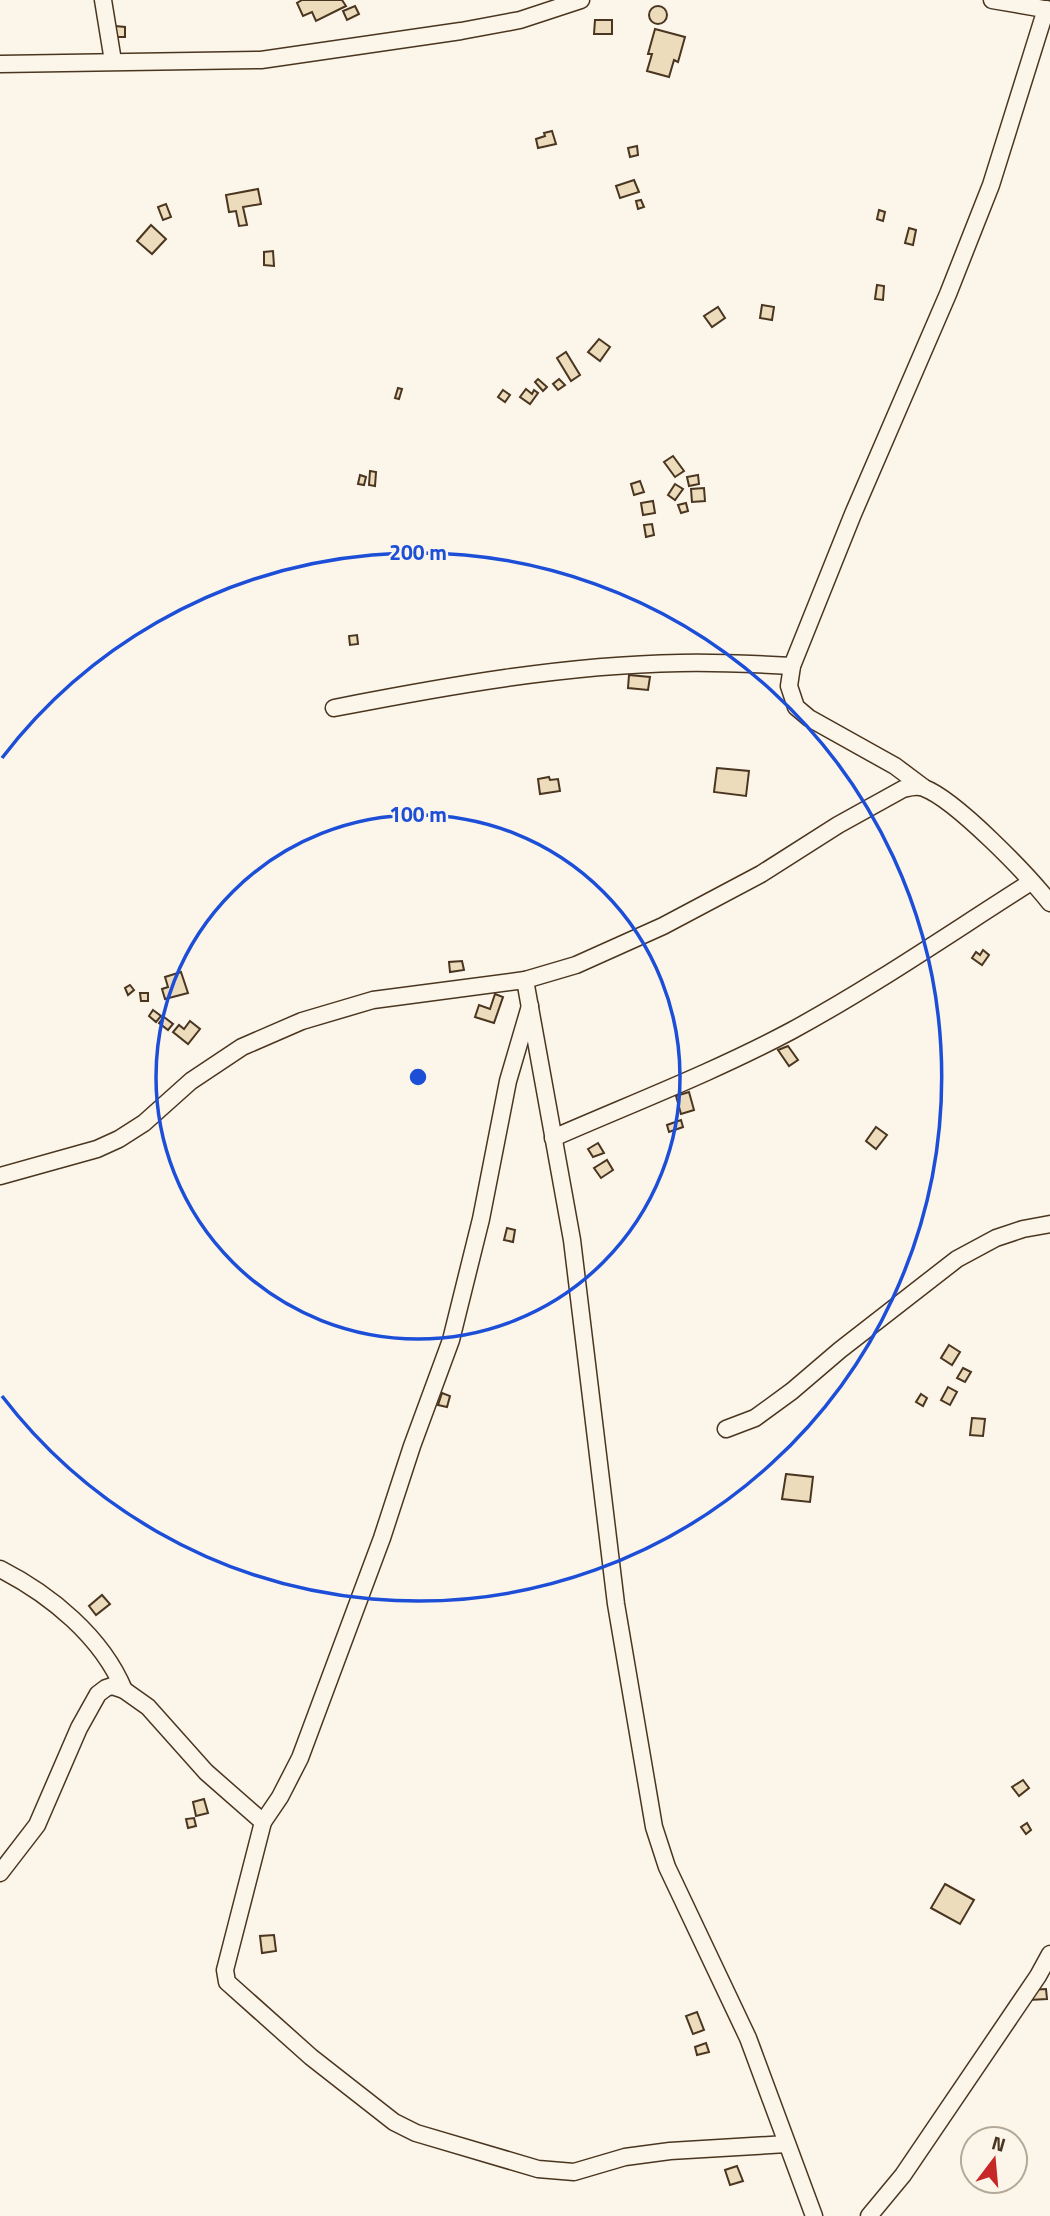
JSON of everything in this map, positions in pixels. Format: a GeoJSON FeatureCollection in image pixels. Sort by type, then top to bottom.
{"type":"FeatureCollection","features":[{"type":"Feature","properties":{"kind":"street"},"geometry":{"type":"LineString","coordinates":[[103,0],[113,61]]}},
{"type":"Feature","properties":{"kind":"street"},"geometry":{"type":"LineString","coordinates":[[0,64],[261,60],[520,20],[582,0]]}},
{"type":"Feature","properties":{"kind":"street"},"geometry":{"type":"LineString","coordinates":[[992,0],[1048,10],[991,185],[948,294],[853,514],[792,666],[789,687],[796,707],[808,718],[895,766],[923,787],[942,797],[980,831],[1050,903]]}},
{"type":"Feature","properties":{"kind":"street"},"geometry":{"type":"LineString","coordinates":[[334,708],[411,693],[567,671],[678,663],[792,666]]}},
{"type":"Feature","properties":{"kind":"street"},"geometry":{"type":"LineString","coordinates":[[0,1176],[97,1149],[119,1139],[144,1123],[191,1081],[242,1047],[302,1021],[373,1000],[524,980],[576,965],[663,926],[761,874],[838,825],[903,789],[923,787]]}},
{"type":"Feature","properties":{"kind":"street"},"geometry":{"type":"LineString","coordinates":[[553,1138],[734,1060],[792,1030],[848,998],[1031,882]]}},
{"type":"Feature","properties":{"kind":"street"},"geometry":{"type":"LineString","coordinates":[[524,980],[580,1303],[616,1604],[654,1827],[667,1867],[748,2038],[814,2216]]}},
{"type":"Feature","properties":{"kind":"street"},"geometry":{"type":"LineString","coordinates":[[530,1006],[508,1082],[473,1255],[451,1340],[382,1538],[300,1758],[280,1797],[263,1822],[225,1970],[227,1982],[311,2057],[394,2122],[416,2133],[554,2172],[574,2172],[625,2157],[670,2151],[787,2144]]}},
{"type":"Feature","properties":{"kind":"street"},"geometry":{"type":"LineString","coordinates":[[726,1429],[755,1418],[792,1391],[957,1259],[996,1238],[1050,1224]]}},
{"type":"Feature","properties":{"kind":"street"},"geometry":{"type":"LineString","coordinates":[[0,1569],[19,1579],[63,1611],[101,1647],[124,1690]]}},
{"type":"Feature","properties":{"kind":"street"},"geometry":{"type":"LineString","coordinates":[[0,1872],[37,1825],[79,1728],[98,1694],[112,1686],[124,1690],[148,1707],[206,1772],[263,1822]]}},
{"type":"Feature","properties":{"kind":"street"},"geometry":{"type":"LineString","coordinates":[[869,2216],[903,2175],[1038,1976],[1050,1954]]}},
{"type":"Feature","properties":{"kind":"building"},"geometry":{"type":"Polygon","coordinates":[[[302,0],[342,0],[346,6],[316,21],[312,12],[303,16],[297,3],[302,0]]]}},
{"type":"Feature","properties":{"kind":"building"},"geometry":{"type":"Polygon","coordinates":[[[355,6],[359,14],[347,20],[343,11],[355,6]]]}},
{"type":"Feature","properties":{"kind":"building"},"geometry":{"type":"Polygon","coordinates":[[[658,6],[666,11],[667,15],[662,23],[658,24],[650,19],[649,15],[654,7],[658,6]]]}},
{"type":"Feature","properties":{"kind":"building"},"geometry":{"type":"Polygon","coordinates":[[[595,20],[612,20],[612,34],[594,34],[595,20]]]}},
{"type":"Feature","properties":{"kind":"building"},"geometry":{"type":"Polygon","coordinates":[[[115,26],[125,27],[125,37],[115,37],[115,26]]]}},
{"type":"Feature","properties":{"kind":"building"},"geometry":{"type":"Polygon","coordinates":[[[655,29],[685,37],[678,62],[674,60],[669,77],[647,71],[652,54],[648,54],[655,29]]]}},
{"type":"Feature","properties":{"kind":"building"},"geometry":{"type":"Polygon","coordinates":[[[552,131],[556,144],[538,148],[536,139],[552,131]]]}},
{"type":"Feature","properties":{"kind":"building"},"geometry":{"type":"Polygon","coordinates":[[[637,146],[638,155],[630,157],[628,148],[637,146]]]}},
{"type":"Feature","properties":{"kind":"building"},"geometry":{"type":"Polygon","coordinates":[[[634,180],[639,192],[620,198],[616,186],[634,180]]]}},
{"type":"Feature","properties":{"kind":"building"},"geometry":{"type":"Polygon","coordinates":[[[258,189],[261,204],[243,207],[247,225],[239,226],[236,211],[229,212],[226,195],[258,189]]]}},
{"type":"Feature","properties":{"kind":"building"},"geometry":{"type":"Polygon","coordinates":[[[641,200],[644,207],[638,209],[636,201],[641,200]]]}},
{"type":"Feature","properties":{"kind":"building"},"geometry":{"type":"Polygon","coordinates":[[[166,204],[171,217],[163,220],[158,207],[166,204]]]}},
{"type":"Feature","properties":{"kind":"building"},"geometry":{"type":"Polygon","coordinates":[[[879,210],[885,212],[883,221],[877,219],[879,210]]]}},
{"type":"Feature","properties":{"kind":"building"},"geometry":{"type":"Polygon","coordinates":[[[151,225],[166,239],[152,254],[137,241],[151,225]]]}},
{"type":"Feature","properties":{"kind":"building"},"geometry":{"type":"Polygon","coordinates":[[[909,228],[916,230],[913,245],[905,243],[909,228]]]}},
{"type":"Feature","properties":{"kind":"building"},"geometry":{"type":"Polygon","coordinates":[[[273,251],[274,266],[264,265],[264,252],[273,251]]]}},
{"type":"Feature","properties":{"kind":"building"},"geometry":{"type":"Polygon","coordinates":[[[877,285],[884,286],[883,300],[875,299],[877,285]]]}},
{"type":"Feature","properties":{"kind":"building"},"geometry":{"type":"Polygon","coordinates":[[[762,305],[774,307],[772,320],[760,318],[762,305]]]}},
{"type":"Feature","properties":{"kind":"building"},"geometry":{"type":"Polygon","coordinates":[[[718,307],[725,318],[712,327],[704,316],[718,307]]]}},
{"type":"Feature","properties":{"kind":"building"},"geometry":{"type":"Polygon","coordinates":[[[599,339],[610,347],[600,361],[588,352],[599,339]]]}},
{"type":"Feature","properties":{"kind":"building"},"geometry":{"type":"Polygon","coordinates":[[[566,352],[580,375],[571,381],[557,358],[566,352]]]}},
{"type":"Feature","properties":{"kind":"building"},"geometry":{"type":"Polygon","coordinates":[[[538,379],[547,387],[543,391],[535,382],[538,379]]]}},
{"type":"Feature","properties":{"kind":"building"},"geometry":{"type":"Polygon","coordinates":[[[559,379],[565,385],[558,390],[553,384],[559,379]]]}},
{"type":"Feature","properties":{"kind":"building"},"geometry":{"type":"Polygon","coordinates":[[[398,388],[402,389],[399,399],[395,398],[398,388]]]}},
{"type":"Feature","properties":{"kind":"building"},"geometry":{"type":"Polygon","coordinates":[[[526,389],[532,394],[534,390],[538,393],[530,404],[520,397],[526,389]]]}},
{"type":"Feature","properties":{"kind":"building"},"geometry":{"type":"Polygon","coordinates":[[[503,390],[510,395],[505,402],[498,397],[503,390]]]}},
{"type":"Feature","properties":{"kind":"building"},"geometry":{"type":"Polygon","coordinates":[[[673,456],[684,471],[675,477],[664,462],[673,456]]]}},
{"type":"Feature","properties":{"kind":"building"},"geometry":{"type":"Polygon","coordinates":[[[370,471],[376,472],[375,486],[369,485],[370,471]]]}},
{"type":"Feature","properties":{"kind":"building"},"geometry":{"type":"Polygon","coordinates":[[[360,475],[366,477],[364,485],[358,484],[360,475]]]}},
{"type":"Feature","properties":{"kind":"building"},"geometry":{"type":"Polygon","coordinates":[[[698,475],[699,484],[689,486],[687,477],[698,475]]]}},
{"type":"Feature","properties":{"kind":"building"},"geometry":{"type":"Polygon","coordinates":[[[640,481],[644,492],[634,495],[631,484],[640,481]]]}},
{"type":"Feature","properties":{"kind":"building"},"geometry":{"type":"Polygon","coordinates":[[[675,484],[683,489],[675,500],[668,495],[675,484]]]}},
{"type":"Feature","properties":{"kind":"building"},"geometry":{"type":"Polygon","coordinates":[[[704,488],[705,501],[692,502],[691,489],[704,488]]]}},
{"type":"Feature","properties":{"kind":"building"},"geometry":{"type":"Polygon","coordinates":[[[653,501],[655,513],[643,515],[641,503],[653,501]]]}},
{"type":"Feature","properties":{"kind":"building"},"geometry":{"type":"Polygon","coordinates":[[[686,503],[688,511],[681,513],[678,505],[686,503]]]}},
{"type":"Feature","properties":{"kind":"building"},"geometry":{"type":"Polygon","coordinates":[[[652,524],[654,535],[646,537],[644,525],[652,524]]]}},
{"type":"Feature","properties":{"kind":"building"},"geometry":{"type":"Polygon","coordinates":[[[357,635],[358,644],[350,645],[349,636],[357,635]]]}},
{"type":"Feature","properties":{"kind":"building"},"geometry":{"type":"Polygon","coordinates":[[[629,675],[650,677],[648,690],[628,688],[629,675]]]}},
{"type":"Feature","properties":{"kind":"building"},"geometry":{"type":"Polygon","coordinates":[[[717,768],[749,771],[746,796],[714,792],[717,768]]]}},
{"type":"Feature","properties":{"kind":"building"},"geometry":{"type":"Polygon","coordinates":[[[549,777],[550,780],[558,779],[560,791],[540,794],[538,779],[549,777]]]}},
{"type":"Feature","properties":{"kind":"building"},"geometry":{"type":"Polygon","coordinates":[[[983,950],[989,955],[982,965],[972,958],[976,952],[980,955],[983,950]]]}},
{"type":"Feature","properties":{"kind":"building"},"geometry":{"type":"Polygon","coordinates":[[[462,961],[464,970],[450,972],[449,962],[462,961]]]}},
{"type":"Feature","properties":{"kind":"building"},"geometry":{"type":"Polygon","coordinates":[[[181,972],[188,993],[165,999],[162,989],[168,987],[165,977],[181,972]]]}},
{"type":"Feature","properties":{"kind":"building"},"geometry":{"type":"Polygon","coordinates":[[[130,985],[134,990],[128,995],[125,988],[130,985]]]}},
{"type":"Feature","properties":{"kind":"building"},"geometry":{"type":"Polygon","coordinates":[[[140,993],[148,993],[148,1001],[141,1001],[140,993]]]}},
{"type":"Feature","properties":{"kind":"building"},"geometry":{"type":"Polygon","coordinates":[[[495,994],[503,997],[494,1023],[475,1017],[479,1005],[490,1009],[495,994]]]}},
{"type":"Feature","properties":{"kind":"building"},"geometry":{"type":"Polygon","coordinates":[[[153,1010],[161,1016],[156,1022],[149,1016],[153,1010]]]}},
{"type":"Feature","properties":{"kind":"building"},"geometry":{"type":"Polygon","coordinates":[[[164,1017],[173,1024],[168,1030],[159,1023],[164,1017]]]}},
{"type":"Feature","properties":{"kind":"building"},"geometry":{"type":"Polygon","coordinates":[[[190,1021],[200,1029],[188,1044],[173,1032],[179,1025],[184,1029],[190,1021]]]}},
{"type":"Feature","properties":{"kind":"building"},"geometry":{"type":"Polygon","coordinates":[[[788,1046],[798,1060],[789,1066],[778,1050],[788,1046]]]}},
{"type":"Feature","properties":{"kind":"building"},"geometry":{"type":"Polygon","coordinates":[[[689,1092],[694,1110],[681,1114],[676,1096],[689,1092]]]}},
{"type":"Feature","properties":{"kind":"building"},"geometry":{"type":"Polygon","coordinates":[[[681,1120],[683,1127],[669,1132],[667,1125],[681,1120]]]}},
{"type":"Feature","properties":{"kind":"building"},"geometry":{"type":"Polygon","coordinates":[[[876,1127],[887,1135],[876,1149],[866,1141],[876,1127]]]}},
{"type":"Feature","properties":{"kind":"building"},"geometry":{"type":"Polygon","coordinates":[[[598,1143],[604,1153],[593,1157],[588,1149],[598,1143]]]}},
{"type":"Feature","properties":{"kind":"building"},"geometry":{"type":"Polygon","coordinates":[[[607,1160],[613,1170],[601,1178],[594,1168],[607,1160]]]}},
{"type":"Feature","properties":{"kind":"building"},"geometry":{"type":"Polygon","coordinates":[[[507,1228],[515,1230],[513,1242],[504,1240],[507,1228]]]}},
{"type":"Feature","properties":{"kind":"building"},"geometry":{"type":"Polygon","coordinates":[[[949,1345],[960,1352],[952,1365],[941,1358],[949,1345]]]}},
{"type":"Feature","properties":{"kind":"building"},"geometry":{"type":"Polygon","coordinates":[[[963,1368],[971,1372],[965,1382],[957,1378],[963,1368]]]}},
{"type":"Feature","properties":{"kind":"building"},"geometry":{"type":"Polygon","coordinates":[[[948,1387],[957,1392],[950,1405],[941,1400],[948,1387]]]}},
{"type":"Feature","properties":{"kind":"building"},"geometry":{"type":"Polygon","coordinates":[[[442,1393],[450,1396],[447,1407],[438,1405],[442,1393]]]}},
{"type":"Feature","properties":{"kind":"building"},"geometry":{"type":"Polygon","coordinates":[[[921,1394],[927,1398],[923,1406],[916,1402],[921,1394]]]}},
{"type":"Feature","properties":{"kind":"building"},"geometry":{"type":"Polygon","coordinates":[[[972,1418],[985,1419],[983,1436],[970,1435],[972,1418]]]}},
{"type":"Feature","properties":{"kind":"building"},"geometry":{"type":"Polygon","coordinates":[[[786,1474],[813,1477],[810,1502],[782,1499],[786,1474]]]}},
{"type":"Feature","properties":{"kind":"building"},"geometry":{"type":"Polygon","coordinates":[[[102,1595],[110,1604],[96,1615],[89,1606],[102,1595]]]}},
{"type":"Feature","properties":{"kind":"building"},"geometry":{"type":"Polygon","coordinates":[[[1023,1780],[1029,1788],[1019,1796],[1012,1787],[1023,1780]]]}},
{"type":"Feature","properties":{"kind":"building"},"geometry":{"type":"Polygon","coordinates":[[[204,1799],[208,1813],[196,1816],[193,1802],[204,1799]]]}},
{"type":"Feature","properties":{"kind":"building"},"geometry":{"type":"Polygon","coordinates":[[[194,1818],[196,1826],[188,1828],[186,1819],[194,1818]]]}},
{"type":"Feature","properties":{"kind":"building"},"geometry":{"type":"Polygon","coordinates":[[[1027,1823],[1031,1830],[1026,1834],[1021,1827],[1027,1823]]]}},
{"type":"Feature","properties":{"kind":"building"},"geometry":{"type":"Polygon","coordinates":[[[945,1884],[974,1900],[960,1924],[931,1908],[945,1884]]]}},
{"type":"Feature","properties":{"kind":"building"},"geometry":{"type":"Polygon","coordinates":[[[274,1935],[276,1951],[262,1953],[260,1936],[274,1935]]]}},
{"type":"Feature","properties":{"kind":"building"},"geometry":{"type":"Polygon","coordinates":[[[1046,1989],[1047,1999],[1029,2000],[1028,1990],[1046,1989]]]}},
{"type":"Feature","properties":{"kind":"building"},"geometry":{"type":"Polygon","coordinates":[[[697,2012],[704,2030],[693,2034],[686,2016],[697,2012]]]}},
{"type":"Feature","properties":{"kind":"building"},"geometry":{"type":"Polygon","coordinates":[[[706,2043],[709,2052],[697,2055],[695,2047],[706,2043]]]}},
{"type":"Feature","properties":{"kind":"building"},"geometry":{"type":"Polygon","coordinates":[[[737,2166],[743,2181],[730,2185],[725,2170],[737,2166]]]}}]}
